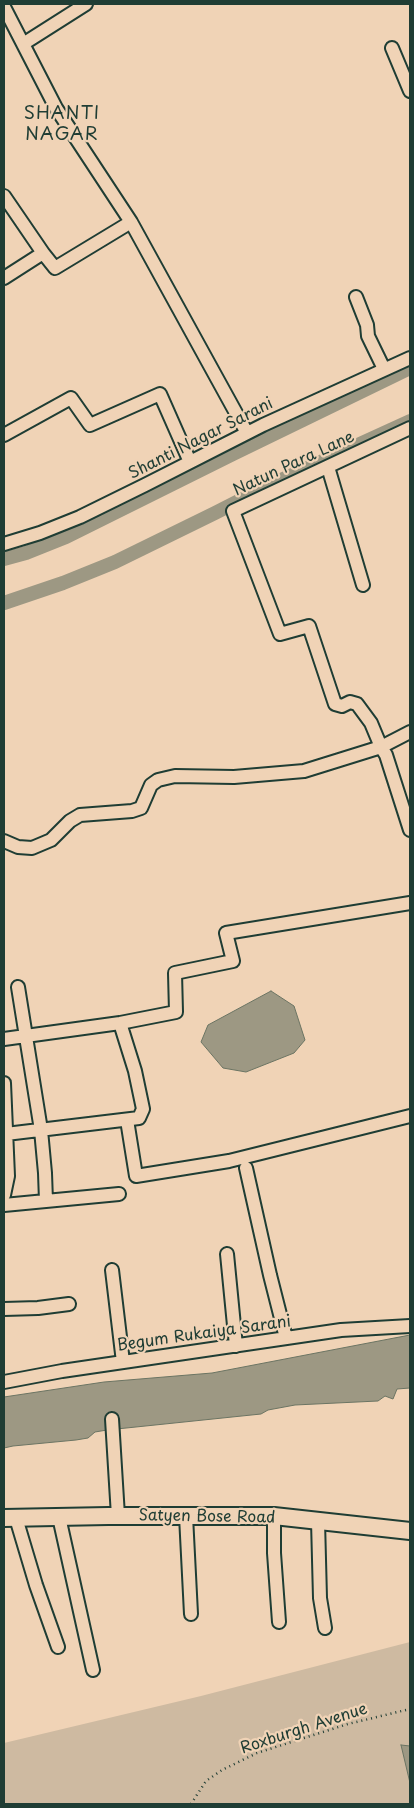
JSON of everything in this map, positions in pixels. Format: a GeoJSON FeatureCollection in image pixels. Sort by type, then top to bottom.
{"type":"FeatureCollection","features":[{"type":"Feature","properties":{"kind":"main road","name":"Satyen Bose Road"},"geometry":{"type":"LineString","coordinates":[[10,1518],[274,1516],[410,1531]]}},
{"type":"Feature","properties":{"kind":"street"},"geometry":{"type":"LineString","coordinates":[[23,44],[86,4]]}},
{"type":"Feature","properties":{"kind":"street"},"geometry":{"type":"LineString","coordinates":[[4,7],[56,108],[131,222],[247,433]]}},
{"type":"Feature","properties":{"kind":"street"},"geometry":{"type":"LineString","coordinates":[[392,48],[410,90]]}},
{"type":"Feature","properties":{"kind":"street"},"geometry":{"type":"LineString","coordinates":[[4,196],[55,268],[131,222]]}},
{"type":"Feature","properties":{"kind":"street"},"geometry":{"type":"LineString","coordinates":[[4,278],[43,253]]}},
{"type":"Feature","properties":{"kind":"street"},"geometry":{"type":"LineString","coordinates":[[356,297],[367,325],[368,336],[384,370]]}},
{"type":"Feature","properties":{"kind":"street","name":"Shanti Nagar Sarani"},"geometry":{"type":"LineString","coordinates":[[4,544],[40,533],[80,517],[247,433],[410,358]]}},
{"type":"Feature","properties":{"kind":"street"},"geometry":{"type":"LineString","coordinates":[[4,435],[71,398],[90,425],[160,394],[190,462]]}},
{"type":"Feature","properties":{"kind":"street","name":"Natun Para Lane"},"geometry":{"type":"LineString","coordinates":[[381,747],[371,723],[357,704],[350,702],[342,706],[336,704],[309,626],[280,634],[233,511],[410,428]]}},
{"type":"Feature","properties":{"kind":"street"},"geometry":{"type":"LineString","coordinates":[[328,467],[363,585]]}},
{"type":"Feature","properties":{"kind":"street"},"geometry":{"type":"LineString","coordinates":[[4,841],[18,847],[32,848],[51,840],[70,821],[80,815],[132,811],[141,808],[151,785],[158,780],[175,776],[234,777],[304,771],[381,747],[410,732]]}},
{"type":"Feature","properties":{"kind":"street"},"geometry":{"type":"LineString","coordinates":[[381,747],[386,755],[410,830]]}},
{"type":"Feature","properties":{"kind":"street"},"geometry":{"type":"LineString","coordinates":[[4,1039],[176,1012],[175,973],[233,961],[226,933],[410,903]]}},
{"type":"Feature","properties":{"kind":"street"},"geometry":{"type":"LineString","coordinates":[[18,987],[41,1130],[46,1173],[46,1201]]}},
{"type":"Feature","properties":{"kind":"street"},"geometry":{"type":"LineString","coordinates":[[6,1134],[139,1118],[144,1108],[120,1022]]}},
{"type":"Feature","properties":{"kind":"street"},"geometry":{"type":"LineString","coordinates":[[4,1083],[8,1176],[4,1195]]}},
{"type":"Feature","properties":{"kind":"street"},"geometry":{"type":"LineString","coordinates":[[127,1120],[136,1176],[228,1161],[410,1116]]}},
{"type":"Feature","properties":{"kind":"street"},"geometry":{"type":"LineString","coordinates":[[246,1168],[286,1338]]}},
{"type":"Feature","properties":{"kind":"street"},"geometry":{"type":"LineString","coordinates":[[4,1205],[119,1194]]}},
{"type":"Feature","properties":{"kind":"street"},"geometry":{"type":"LineString","coordinates":[[227,1254],[236,1346]]}},
{"type":"Feature","properties":{"kind":"street"},"geometry":{"type":"LineString","coordinates":[[112,1270],[123,1362]]}},
{"type":"Feature","properties":{"kind":"street"},"geometry":{"type":"LineString","coordinates":[[4,1309],[38,1308],[69,1304]]}},
{"type":"Feature","properties":{"kind":"street","name":"Begum Rukaiya Sarani"},"geometry":{"type":"LineString","coordinates":[[4,1382],[62,1370],[341,1330],[410,1326]]}},
{"type":"Feature","properties":{"kind":"street"},"geometry":{"type":"LineString","coordinates":[[112,1419],[118,1516]]}},
{"type":"Feature","properties":{"kind":"street"},"geometry":{"type":"LineString","coordinates":[[186,1516],[191,1614]]}},
{"type":"Feature","properties":{"kind":"street"},"geometry":{"type":"LineString","coordinates":[[274,1516],[274,1553],[279,1622]]}},
{"type":"Feature","properties":{"kind":"street"},"geometry":{"type":"LineString","coordinates":[[59,1517],[93,1670]]}},
{"type":"Feature","properties":{"kind":"street"},"geometry":{"type":"LineString","coordinates":[[10,1518],[58,1647]]}},
{"type":"Feature","properties":{"kind":"street"},"geometry":{"type":"LineString","coordinates":[[318,1521],[320,1598],[325,1628]]}},
{"type":"Feature","properties":{"kind":"path","name":"Roxburgh Avenue"},"geometry":{"type":"LineString","coordinates":[[191,1804],[206,1781],[222,1770],[257,1753],[348,1724],[410,1709]]}},
{"type":"Feature","properties":{"kind":"shaded area"},"geometry":{"type":"Polygon","coordinates":[[[271,991],[294,1006],[305,1040],[294,1053],[246,1072],[223,1068],[201,1042],[208,1025],[271,991]]]}},
{"type":"Feature","properties":{"kind":"shaded area"},"geometry":{"type":"Polygon","coordinates":[[[410,1335],[410,1388],[397,1389],[393,1399],[385,1396],[378,1401],[295,1405],[268,1410],[261,1414],[107,1430],[95,1432],[88,1438],[4,1448],[4,1397],[104,1382],[212,1373],[410,1335]]]}},
{"type":"Feature","properties":{"kind":"shaded area"},"geometry":{"type":"Polygon","coordinates":[[[410,1642],[410,1804],[4,1804],[4,1743],[201,1696],[410,1642]]]}},
{"type":"Feature","properties":{"kind":"shaded area"},"geometry":{"type":"Polygon","coordinates":[[[401,1745],[410,1746],[410,1783],[401,1745]]]}},
{"type":"Feature","properties":{"kind":"waterway"},"geometry":{"type":"LineString","coordinates":[[4,559],[26,553],[66,537],[410,368]]}},
{"type":"Feature","properties":{"kind":"waterway"},"geometry":{"type":"LineString","coordinates":[[4,603],[63,583],[115,562],[272,484],[410,421]]}},
{"type":"Feature","properties":{"kind":"district","name":"SHANTI NAGAR"},"geometry":{"type":"Point","coordinates":[62,124]}}]}
